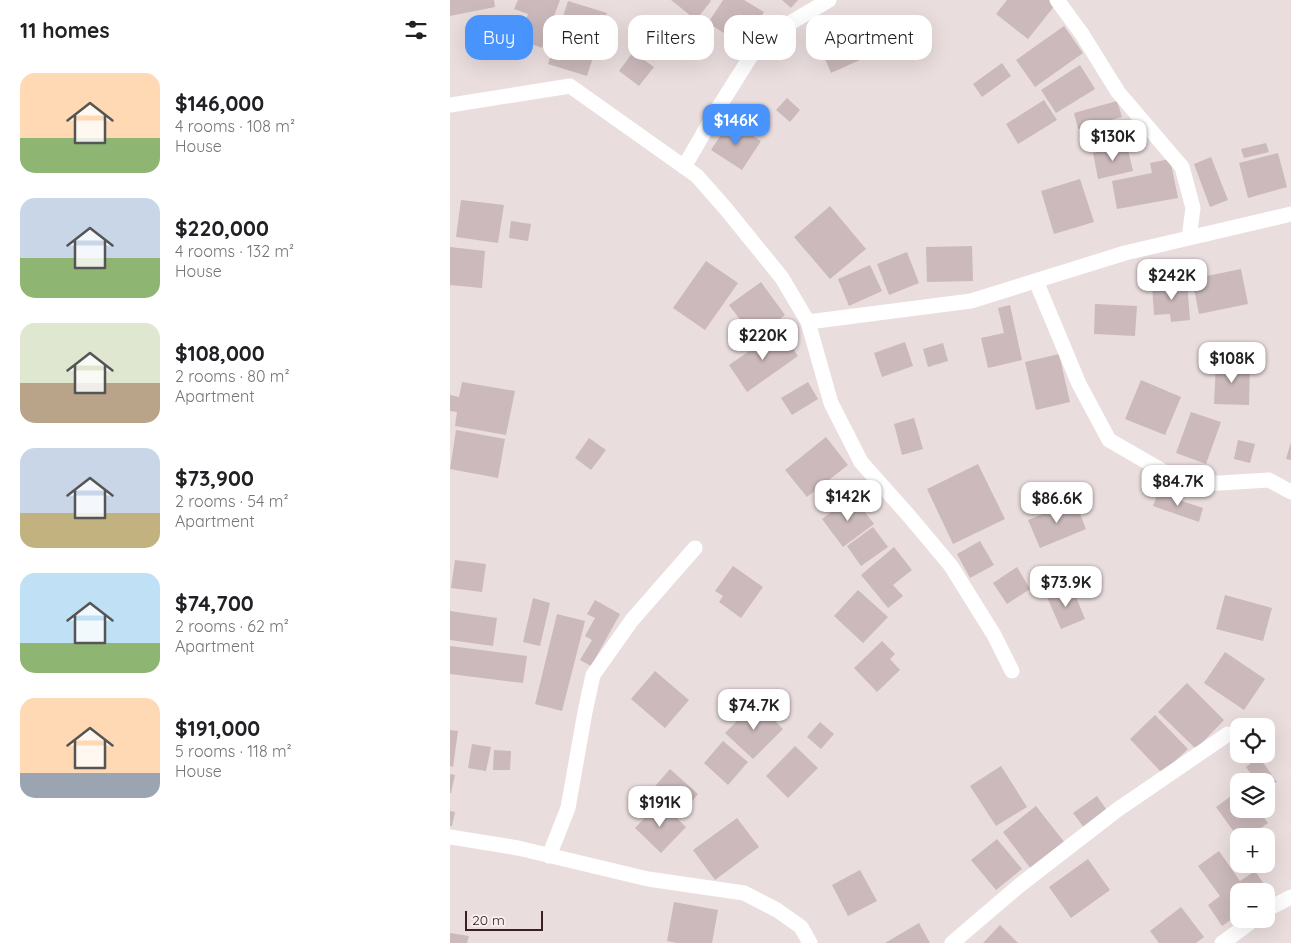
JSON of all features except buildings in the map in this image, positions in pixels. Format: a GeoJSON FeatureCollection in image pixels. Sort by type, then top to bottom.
{"type":"FeatureCollection","features":[{"type":"Feature","properties":{"kind":"street"},"geometry":{"type":"LineString","coordinates":[[684,167],[761,40],[828,0]]}},
{"type":"Feature","properties":{"kind":"street"},"geometry":{"type":"LineString","coordinates":[[1057,0],[1082,34],[1118,92],[1182,168],[1193,208],[1189,238]]}},
{"type":"Feature","properties":{"kind":"street"},"geometry":{"type":"LineString","coordinates":[[450,106],[570,86],[697,176],[782,278],[808,322],[831,403],[861,462],[951,566],[994,635],[1012,671]]}},
{"type":"Feature","properties":{"kind":"street"},"geometry":{"type":"LineString","coordinates":[[808,322],[971,301],[1125,253],[1291,214]]}},
{"type":"Feature","properties":{"kind":"street"},"geometry":{"type":"LineString","coordinates":[[1036,281],[1079,384],[1109,440],[1186,485],[1269,480],[1291,492]]}},
{"type":"Feature","properties":{"kind":"street"},"geometry":{"type":"LineString","coordinates":[[549,856],[568,808],[584,712],[594,675],[632,620],[695,548]]}},
{"type":"Feature","properties":{"kind":"street"},"geometry":{"type":"LineString","coordinates":[[952,943],[1020,885],[1117,810],[1228,734]]}},
{"type":"Feature","properties":{"kind":"street"},"geometry":{"type":"LineString","coordinates":[[450,837],[518,848],[648,879],[744,893],[777,910],[802,927],[810,943]]}},
{"type":"Feature","properties":{"kind":"street"},"geometry":{"type":"LineString","coordinates":[[1275,905],[1291,896]]}},
{"type":"Feature","properties":{"kind":"street"},"geometry":{"type":"LineString","coordinates":[[1222,943],[1243,928]]}}]}
